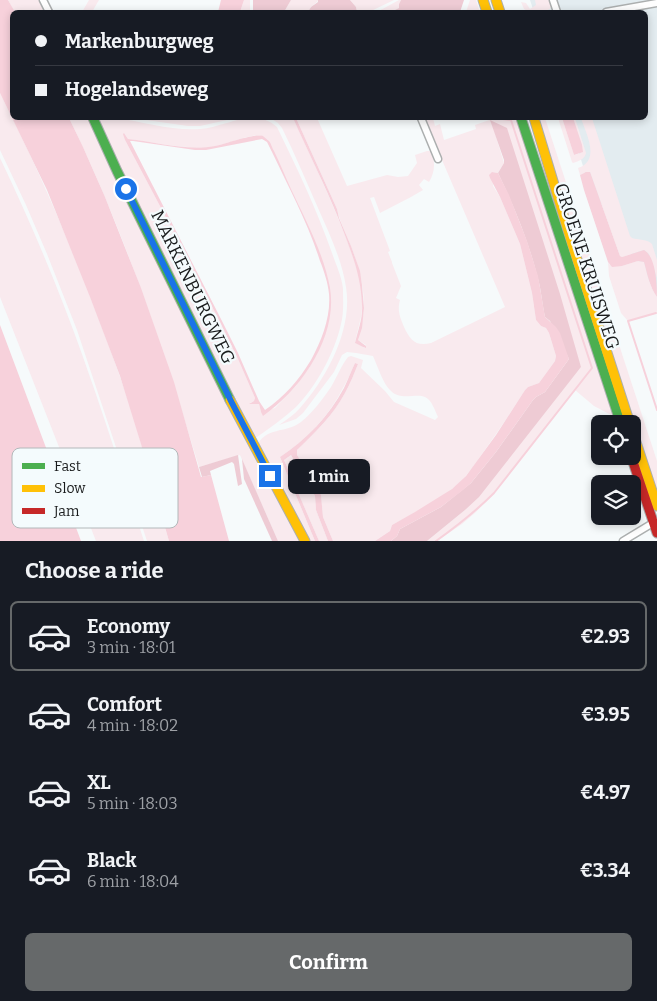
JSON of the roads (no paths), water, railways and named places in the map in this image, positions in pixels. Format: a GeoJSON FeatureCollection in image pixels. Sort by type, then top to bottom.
{"type":"FeatureCollection","features":[{"type":"Feature","properties":{"kind":"main road","name":"MARKENBURGWEG"},"geometry":{"type":"LineString","coordinates":[[95,120],[117,171],[252,443],[305,541]]}},
{"type":"Feature","properties":{"kind":"main road","name":"GROENE KRUISWEG"},"geometry":{"type":"LineString","coordinates":[[522,120],[618,415]]}},
{"type":"Feature","properties":{"kind":"main road","name":"GROENE KRUISWEG"},"geometry":{"type":"LineString","coordinates":[[535,120],[627,415]]}},
{"type":"Feature","properties":{"kind":"main road"},"geometry":{"type":"LineString","coordinates":[[641,457],[657,506]]}},
{"type":"Feature","properties":{"kind":"main road"},"geometry":{"type":"LineString","coordinates":[[634,465],[655,521],[657,533]]}},
{"type":"Feature","properties":{"kind":"street"},"geometry":{"type":"LineString","coordinates":[[617,10],[657,3]]}},
{"type":"Feature","properties":{"kind":"street"},"geometry":{"type":"LineString","coordinates":[[422,120],[438,159]]}},
{"type":"Feature","properties":{"kind":"street"},"geometry":{"type":"LineString","coordinates":[[623,541],[655,521]]}},
{"type":"Feature","properties":{"kind":"waterway"},"geometry":{"type":"LineString","coordinates":[[436,541],[494,493],[592,368],[511,120]]}},
{"type":"Feature","properties":{"kind":"waterway"},"geometry":{"type":"LineString","coordinates":[[656,313],[628,321],[657,410]]}}]}
